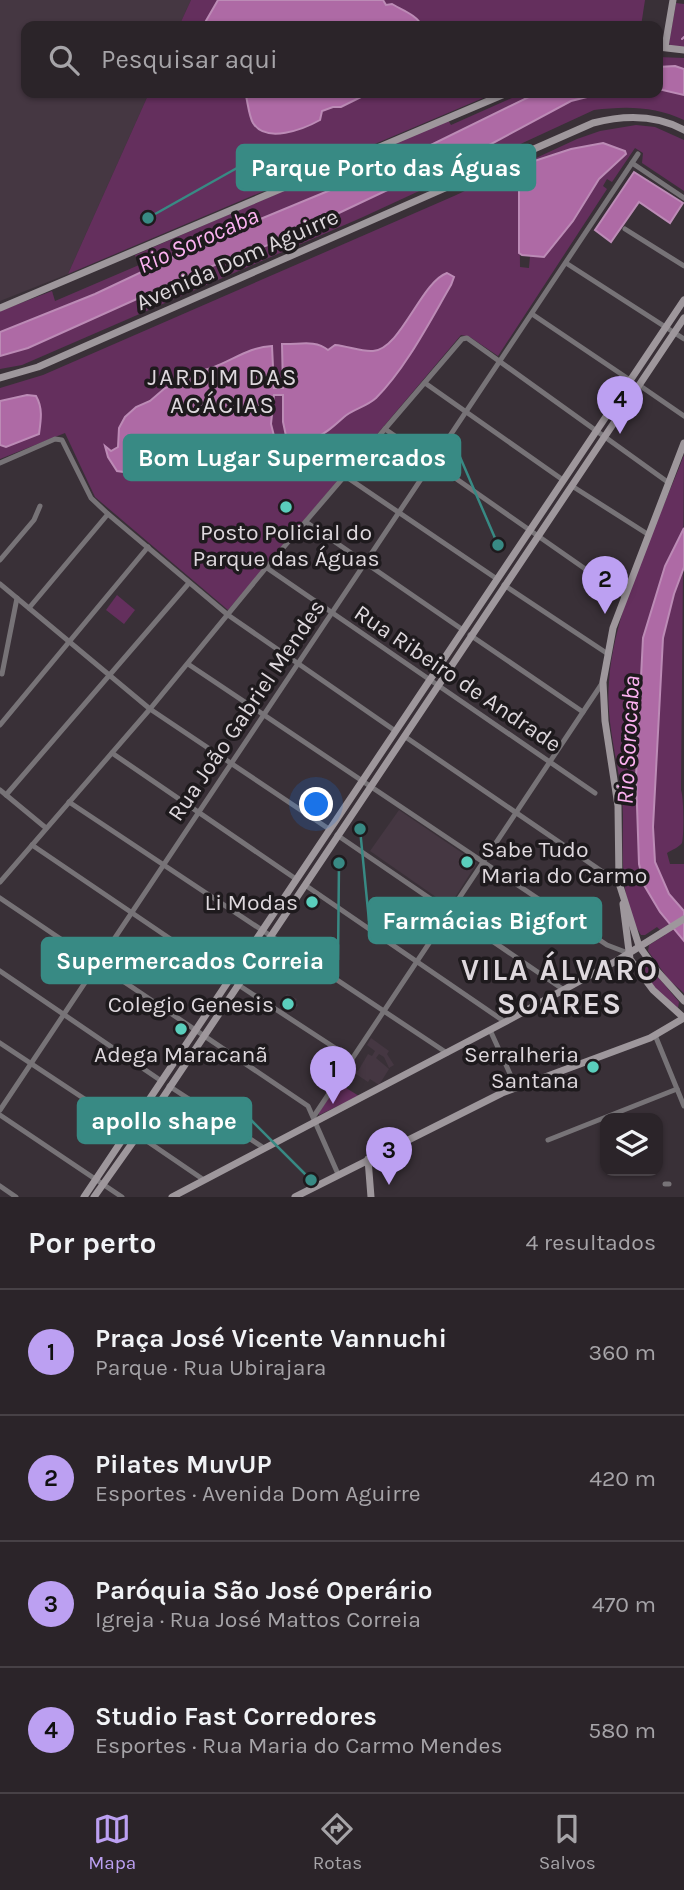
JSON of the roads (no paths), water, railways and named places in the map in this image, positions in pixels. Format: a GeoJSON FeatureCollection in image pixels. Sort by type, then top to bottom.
{"type":"FeatureCollection","features":[{"type":"Feature","properties":{"kind":"main road"},"geometry":{"type":"LineString","coordinates":[[663,43],[673,0]]}},
{"type":"Feature","properties":{"kind":"main road"},"geometry":{"type":"LineString","coordinates":[[663,47],[684,50]]}},
{"type":"Feature","properties":{"kind":"main road"},"geometry":{"type":"LineString","coordinates":[[0,308],[495,98]]}},
{"type":"Feature","properties":{"kind":"main road","name":"Avenida Dom Aguirre"},"geometry":{"type":"LineString","coordinates":[[0,378],[38,367],[593,123],[623,117],[647,117],[684,130]]}},
{"type":"Feature","properties":{"kind":"main road"},"geometry":{"type":"LineString","coordinates":[[94,1197],[504,585],[563,480],[684,300]]}},
{"type":"Feature","properties":{"kind":"main road"},"geometry":{"type":"LineString","coordinates":[[84,1197],[496,579],[572,486],[684,318]]}},
{"type":"Feature","properties":{"kind":"main road"},"geometry":{"type":"LineString","coordinates":[[683,1001],[639,946],[619,884],[618,806],[603,682],[613,628],[684,443]]}},
{"type":"Feature","properties":{"kind":"main road"},"geometry":{"type":"LineString","coordinates":[[295,1197],[516,1087],[656,1035],[684,1018],[653,990],[628,953],[622,893]]}},
{"type":"Feature","properties":{"kind":"main road"},"geometry":{"type":"LineString","coordinates":[[172,1197],[315,1119],[564,990],[684,919]]}},
{"type":"Feature","properties":{"kind":"main road"},"geometry":{"type":"LineString","coordinates":[[368,1159],[371,1197]]}},
{"type":"Feature","properties":{"kind":"street","name":"Rua João Gabriel Mendes"},"geometry":{"type":"LineString","coordinates":[[0,1112],[638,154]]}},
{"type":"Feature","properties":{"kind":"street"},"geometry":{"type":"LineString","coordinates":[[632,163],[684,198]]}},
{"type":"Feature","properties":{"kind":"street"},"geometry":{"type":"LineString","coordinates":[[625,229],[684,266]]}},
{"type":"Feature","properties":{"kind":"street"},"geometry":{"type":"LineString","coordinates":[[566,263],[684,339]]}},
{"type":"Feature","properties":{"kind":"street"},"geometry":{"type":"LineString","coordinates":[[532,314],[630,380]]}},
{"type":"Feature","properties":{"kind":"street"},"geometry":{"type":"LineString","coordinates":[[0,882],[150,709],[462,339],[467,338],[669,483]]}},
{"type":"Feature","properties":{"kind":"street"},"geometry":{"type":"LineString","coordinates":[[425,383],[563,480]]}},
{"type":"Feature","properties":{"kind":"street"},"geometry":{"type":"LineString","coordinates":[[639,386],[684,416]]}},
{"type":"Feature","properties":{"kind":"street"},"geometry":{"type":"LineString","coordinates":[[385,429],[624,596]]}},
{"type":"Feature","properties":{"kind":"street"},"geometry":{"type":"LineString","coordinates":[[0,463],[60,439],[64,442],[91,498],[108,514],[228,615],[394,730]]}},
{"type":"Feature","properties":{"kind":"street"},"geometry":{"type":"LineString","coordinates":[[345,475],[496,579]]}},
{"type":"Feature","properties":{"kind":"street"},"geometry":{"type":"LineString","coordinates":[[572,486],[649,535]]}},
{"type":"Feature","properties":{"kind":"street"},"geometry":{"type":"LineString","coordinates":[[0,560],[34,520],[40,506]]}},
{"type":"Feature","properties":{"kind":"street"},"geometry":{"type":"LineString","coordinates":[[29,608],[108,514]]}},
{"type":"Feature","properties":{"kind":"street"},"geometry":{"type":"LineString","coordinates":[[306,522],[463,630]]}},
{"type":"Feature","properties":{"kind":"street"},"geometry":{"type":"LineString","coordinates":[[0,725],[148,547]]}},
{"type":"Feature","properties":{"kind":"street","name":"Rua Ribeiro de Andrade"},"geometry":{"type":"LineString","coordinates":[[267,568],[595,793]]}},
{"type":"Feature","properties":{"kind":"street"},"geometry":{"type":"LineString","coordinates":[[6,794],[189,583]]}},
{"type":"Feature","properties":{"kind":"street"},"geometry":{"type":"LineString","coordinates":[[0,584],[150,709],[329,829]]}},
{"type":"Feature","properties":{"kind":"street"},"geometry":{"type":"LineString","coordinates":[[504,585],[608,654]]}},
{"type":"Feature","properties":{"kind":"street"},"geometry":{"type":"LineString","coordinates":[[2,674],[17,598]]}},
{"type":"Feature","properties":{"kind":"street"},"geometry":{"type":"LineString","coordinates":[[470,635],[583,712]]}},
{"type":"Feature","properties":{"kind":"street"},"geometry":{"type":"LineString","coordinates":[[188,664],[607,944],[628,953]]}},
{"type":"Feature","properties":{"kind":"street"},"geometry":{"type":"LineString","coordinates":[[315,1119],[352,1059],[603,682]]}},
{"type":"Feature","properties":{"kind":"street"},"geometry":{"type":"LineString","coordinates":[[591,701],[597,699],[604,702]]}},
{"type":"Feature","properties":{"kind":"street"},"geometry":{"type":"LineString","coordinates":[[404,736],[619,884]]}},
{"type":"Feature","properties":{"kind":"street"},"geometry":{"type":"LineString","coordinates":[[112,753],[296,879]]}},
{"type":"Feature","properties":{"kind":"street"},"geometry":{"type":"LineString","coordinates":[[0,790],[46,828]]}},
{"type":"Feature","properties":{"kind":"street"},"geometry":{"type":"LineString","coordinates":[[69,802],[446,1053]]}},
{"type":"Feature","properties":{"kind":"street"},"geometry":{"type":"LineString","coordinates":[[337,835],[564,990]]}},
{"type":"Feature","properties":{"kind":"street"},"geometry":{"type":"LineString","coordinates":[[32,845],[228,978]]}},
{"type":"Feature","properties":{"kind":"street"},"geometry":{"type":"LineString","coordinates":[[304,885],[505,1022]]}},
{"type":"Feature","properties":{"kind":"street"},"geometry":{"type":"LineString","coordinates":[[0,898],[308,1106],[338,1174]]}},
{"type":"Feature","properties":{"kind":"street"},"geometry":{"type":"LineString","coordinates":[[0,971],[160,1080]]}},
{"type":"Feature","properties":{"kind":"street"},"geometry":{"type":"LineString","coordinates":[[237,984],[352,1059]]}},
{"type":"Feature","properties":{"kind":"street"},"geometry":{"type":"LineString","coordinates":[[490,1030],[516,1087]]}},
{"type":"Feature","properties":{"kind":"street"},"geometry":{"type":"LineString","coordinates":[[656,1035],[684,1106]]}},
{"type":"Feature","properties":{"kind":"street"},"geometry":{"type":"LineString","coordinates":[[0,1043],[130,1129]]}},
{"type":"Feature","properties":{"kind":"street"},"geometry":{"type":"LineString","coordinates":[[169,1086],[264,1148]]}},
{"type":"Feature","properties":{"kind":"street"},"geometry":{"type":"LineString","coordinates":[[548,1140],[677,1089]]}},
{"type":"Feature","properties":{"kind":"street"},"geometry":{"type":"LineString","coordinates":[[0,1112],[122,1197]]}},
{"type":"Feature","properties":{"kind":"street"},"geometry":{"type":"LineString","coordinates":[[138,1135],[204,1180]]}},
{"type":"Feature","properties":{"kind":"street"},"geometry":{"type":"LineString","coordinates":[[0,1186],[16,1197]]}},
{"type":"Feature","properties":{"kind":"place","name":"Parque Porto das Águas"},"geometry":{"type":"Point","coordinates":[148,218]}},
{"type":"Feature","properties":{"kind":"place","name":"Studio Fast Corredores"},"geometry":{"type":"Point","coordinates":[620,434]}},
{"type":"Feature","properties":{"kind":"place","name":"Posto Policial do Parque das Águas"},"geometry":{"type":"Point","coordinates":[286,507]}},
{"type":"Feature","properties":{"kind":"place","name":"Bom Lugar Supermercados"},"geometry":{"type":"Point","coordinates":[498,545]}},
{"type":"Feature","properties":{"kind":"place","name":"Pilates MuvUP"},"geometry":{"type":"Point","coordinates":[605,614]}},
{"type":"Feature","properties":{"kind":"place","name":"Farmácias Bigfort"},"geometry":{"type":"Point","coordinates":[360,829]}},
{"type":"Feature","properties":{"kind":"place","name":"Sabe Tudo Maria do Carmo"},"geometry":{"type":"Point","coordinates":[467,862]}},
{"type":"Feature","properties":{"kind":"place","name":"Supermercados Correia"},"geometry":{"type":"Point","coordinates":[339,863]}},
{"type":"Feature","properties":{"kind":"place","name":"Li Modas"},"geometry":{"type":"Point","coordinates":[312,902]}},
{"type":"Feature","properties":{"kind":"place","name":"Colegio Genesis"},"geometry":{"type":"Point","coordinates":[288,1004]}},
{"type":"Feature","properties":{"kind":"place","name":"Adega Maracanã"},"geometry":{"type":"Point","coordinates":[181,1029]}},
{"type":"Feature","properties":{"kind":"place","name":"Serralheria Santana"},"geometry":{"type":"Point","coordinates":[593,1067]}},
{"type":"Feature","properties":{"kind":"place","name":"Praça José Vicente Vannuchi"},"geometry":{"type":"Point","coordinates":[333,1104]}},
{"type":"Feature","properties":{"kind":"place","name":"apollo shape"},"geometry":{"type":"Point","coordinates":[311,1180]}},
{"type":"Feature","properties":{"kind":"place","name":"Paróquia São José Operário"},"geometry":{"type":"Point","coordinates":[389,1185]}},
{"type":"Feature","properties":{"kind":"district","name":"JARDIM DAS ACÁCIAS"},"geometry":{"type":"Point","coordinates":[223,391]}},
{"type":"Feature","properties":{"kind":"district","name":"VILA ÁLVARO SOARES"},"geometry":{"type":"Point","coordinates":[560,988]}},
{"type":"Feature","properties":{"kind":"water label","name":"Rio Sorocaba"},"geometry":{"type":"Point","coordinates":[198,240]}},
{"type":"Feature","properties":{"kind":"water label","name":"Rio Sorocaba"},"geometry":{"type":"Point","coordinates":[628,740]}}]}
